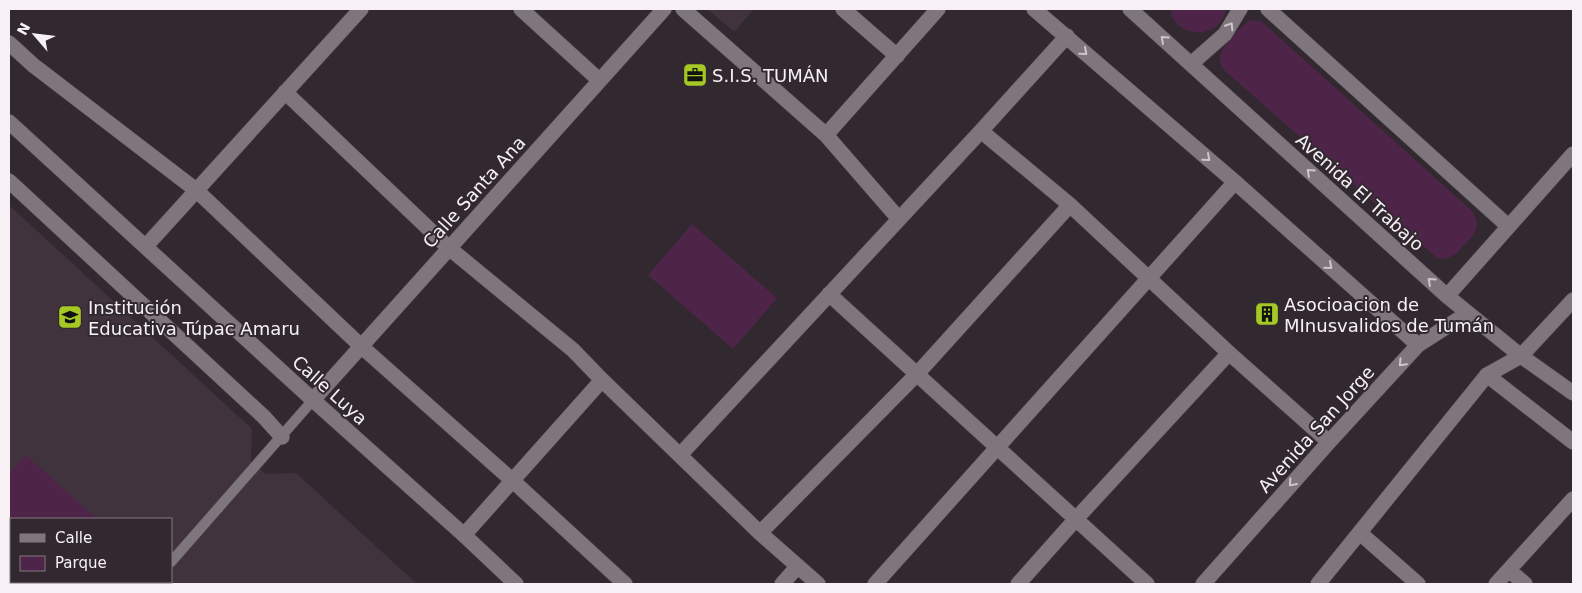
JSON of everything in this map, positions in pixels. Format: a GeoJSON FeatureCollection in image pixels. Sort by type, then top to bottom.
{"type":"FeatureCollection","features":[{"type":"Feature","properties":{"kind":"street"},"geometry":{"type":"LineString","coordinates":[[146,246],[361,9]]}},
{"type":"Feature","properties":{"kind":"street"},"geometry":{"type":"LineString","coordinates":[[521,9],[599,80]]}},
{"type":"Feature","properties":{"kind":"street","name":"Calle Santa Ana"},"geometry":{"type":"LineString","coordinates":[[313,400],[664,9]]}},
{"type":"Feature","properties":{"kind":"street"},"geometry":{"type":"LineString","coordinates":[[683,9],[826,135],[899,219]]}},
{"type":"Feature","properties":{"kind":"street"},"geometry":{"type":"LineString","coordinates":[[843,9],[897,56]]}},
{"type":"Feature","properties":{"kind":"street"},"geometry":{"type":"LineString","coordinates":[[826,135],[938,9]]}},
{"type":"Feature","properties":{"kind":"street"},"geometry":{"type":"LineString","coordinates":[[1034,9],[1234,182],[1418,345]]}},
{"type":"Feature","properties":{"kind":"street"},"geometry":{"type":"LineString","coordinates":[[1191,64],[1225,34],[1240,9]]}},
{"type":"Feature","properties":{"kind":"street"},"geometry":{"type":"LineString","coordinates":[[1268,9],[1508,226]]}},
{"type":"Feature","properties":{"kind":"street","name":"Avenida El Trabajo"},"geometry":{"type":"LineString","coordinates":[[1137,11],[1191,64],[1446,296],[1521,356],[1573,393]]}},
{"type":"Feature","properties":{"kind":"street"},"geometry":{"type":"LineString","coordinates":[[680,454],[981,132],[1067,36]]}},
{"type":"Feature","properties":{"kind":"street"},"geometry":{"type":"LineString","coordinates":[[9,43],[33,65],[196,190],[362,347],[626,584]]}},
{"type":"Feature","properties":{"kind":"street"},"geometry":{"type":"LineString","coordinates":[[285,92],[449,248],[573,350],[760,533],[818,584]]}},
{"type":"Feature","properties":{"kind":"street","name":"Calle Luya"},"geometry":{"type":"LineString","coordinates":[[9,122],[516,584]]}},
{"type":"Feature","properties":{"kind":"street"},"geometry":{"type":"LineString","coordinates":[[981,132],[1070,204],[1229,353],[1329,442]]}},
{"type":"Feature","properties":{"kind":"street"},"geometry":{"type":"LineString","coordinates":[[1446,296],[1573,154]]}},
{"type":"Feature","properties":{"kind":"street"},"geometry":{"type":"LineString","coordinates":[[9,181],[264,417],[282,437]]}},
{"type":"Feature","properties":{"kind":"street"},"geometry":{"type":"LineString","coordinates":[[875,584],[996,446],[1150,279],[1234,182]]}},
{"type":"Feature","properties":{"kind":"street"},"geometry":{"type":"LineString","coordinates":[[760,533],[917,374],[1070,204]]}},
{"type":"Feature","properties":{"kind":"street"},"geometry":{"type":"LineString","coordinates":[[829,294],[1147,584]]}},
{"type":"Feature","properties":{"kind":"street"},"geometry":{"type":"LineString","coordinates":[[1318,584],[1487,375],[1521,356],[1573,300]]}},
{"type":"Feature","properties":{"kind":"street","name":"Avenida San Jorge"},"geometry":{"type":"LineString","coordinates":[[1203,584],[1418,345],[1468,313]]}},
{"type":"Feature","properties":{"kind":"street"},"geometry":{"type":"LineString","coordinates":[[1018,584],[1229,353]]}},
{"type":"Feature","properties":{"kind":"street"},"geometry":{"type":"LineString","coordinates":[[1487,375],[1573,442]]}},
{"type":"Feature","properties":{"kind":"street"},"geometry":{"type":"LineString","coordinates":[[464,535],[602,380]]}},
{"type":"Feature","properties":{"kind":"street"},"geometry":{"type":"LineString","coordinates":[[1496,584],[1573,499]]}},
{"type":"Feature","properties":{"kind":"street"},"geometry":{"type":"LineString","coordinates":[[1360,533],[1418,584]]}},
{"type":"Feature","properties":{"kind":"street"},"geometry":{"type":"LineString","coordinates":[[782,584],[798,566]]}},
{"type":"Feature","properties":{"kind":"street"},"geometry":{"type":"LineString","coordinates":[[1509,570],[1525,584]]}},
{"type":"Feature","properties":{"kind":"lane"},"geometry":{"type":"LineString","coordinates":[[172,561],[313,400]]}},
{"type":"Feature","properties":{"kind":"shaded area"},"geometry":{"type":"Polygon","coordinates":[[[708,9],[754,9],[734,32],[708,9]]]}},
{"type":"Feature","properties":{"kind":"shaded area","name":"Institución Educativa Túpac Amaru"},"geometry":{"type":"Polygon","coordinates":[[[9,205],[252,429],[251,461],[266,474],[296,473],[417,584],[9,584],[9,205]]]}},
{"type":"Feature","properties":{"kind":"green space"},"geometry":{"type":"Polygon","coordinates":[[[1170,9],[1226,9],[1222,19],[1216,26],[1207,31],[1198,32],[1189,31],[1180,26],[1174,19],[1170,9]]]}},
{"type":"Feature","properties":{"kind":"green space"},"geometry":{"type":"Polygon","coordinates":[[[1250,20],[1261,21],[1473,212],[1477,223],[1475,233],[1457,253],[1446,259],[1437,258],[1224,70],[1220,63],[1222,52],[1235,33],[1250,20]]]}},
{"type":"Feature","properties":{"kind":"green space"},"geometry":{"type":"Polygon","coordinates":[[[692,224],[777,298],[733,349],[648,275],[692,224]]]}},
{"type":"Feature","properties":{"kind":"green space"},"geometry":{"type":"Polygon","coordinates":[[[26,455],[96,518],[10,518],[10,529],[9,474],[26,455]]]}},
{"type":"Feature","properties":{"kind":"place","name":"S.I.S. TUMÁN"},"geometry":{"type":"Point","coordinates":[695,75]}},
{"type":"Feature","properties":{"kind":"place","name":"Asocioacion de MInusvalidos de Tumán"},"geometry":{"type":"Point","coordinates":[1267,314]}},
{"type":"Feature","properties":{"kind":"place","name":"Institución Educativa Túpac Amaru"},"geometry":{"type":"Point","coordinates":[70,317]}}]}
